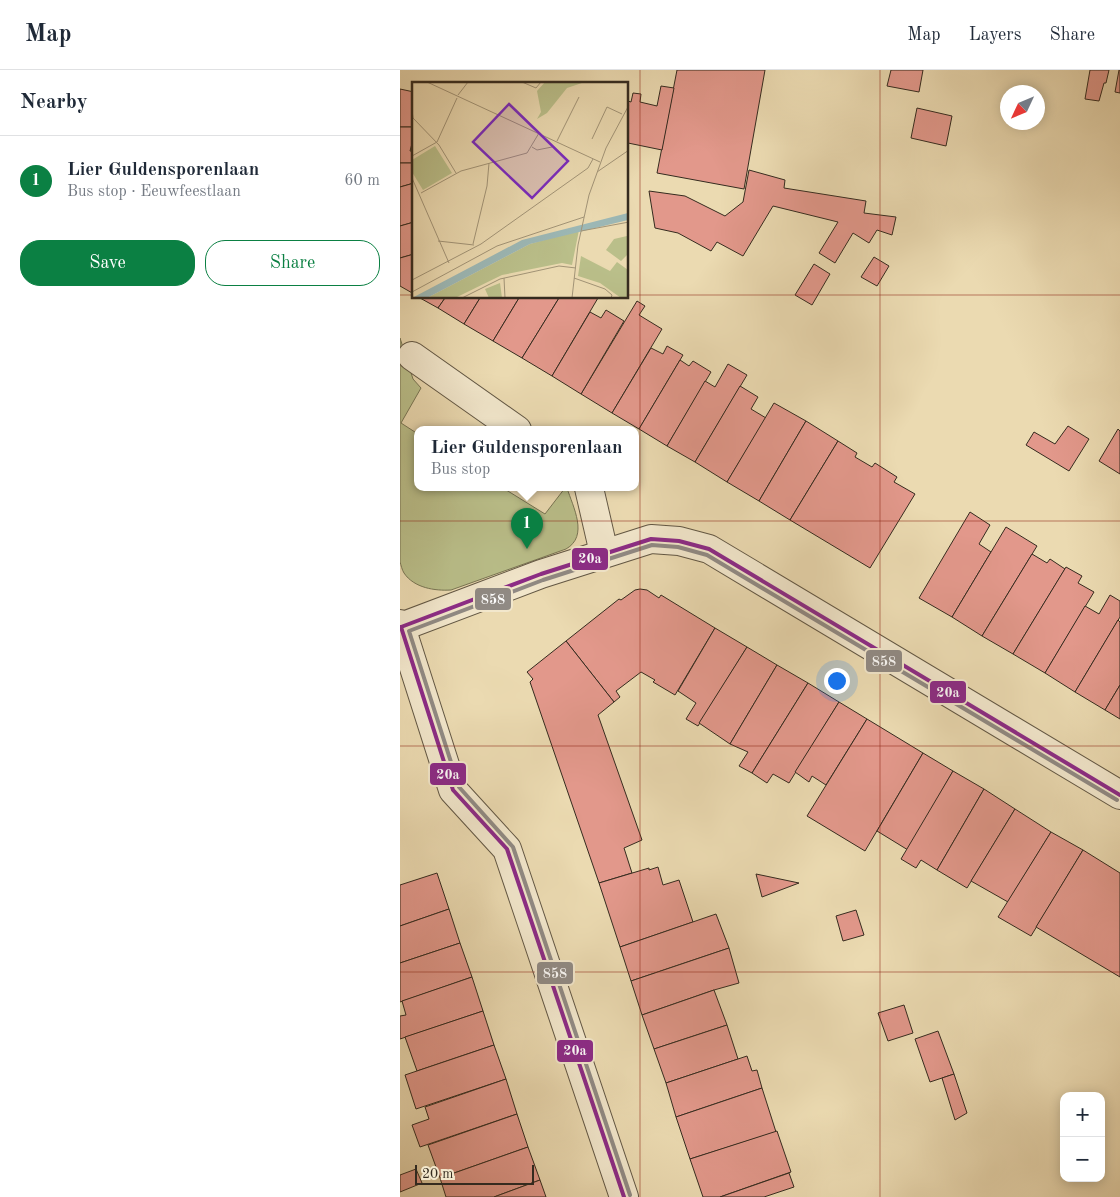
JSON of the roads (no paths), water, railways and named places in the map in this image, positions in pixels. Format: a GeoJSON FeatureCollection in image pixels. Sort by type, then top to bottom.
{"type":"FeatureCollection","features":[{"type":"Feature","properties":{"kind":"street"},"geometry":{"type":"LineString","coordinates":[[412,356],[511,426]]}},
{"type":"Feature","properties":{"kind":"street"},"geometry":{"type":"LineString","coordinates":[[590,491],[604,553]]}},
{"type":"Feature","properties":{"kind":"street"},"geometry":{"type":"LineString","coordinates":[[624,1197],[507,849],[453,790],[400,626],[604,553],[651,539],[679,541],[709,549],[1120,795]]}},
{"type":"Feature","properties":{"kind":"place","name":"Lier Guldensporenlaan"},"geometry":{"type":"Point","coordinates":[527,549]}}]}
